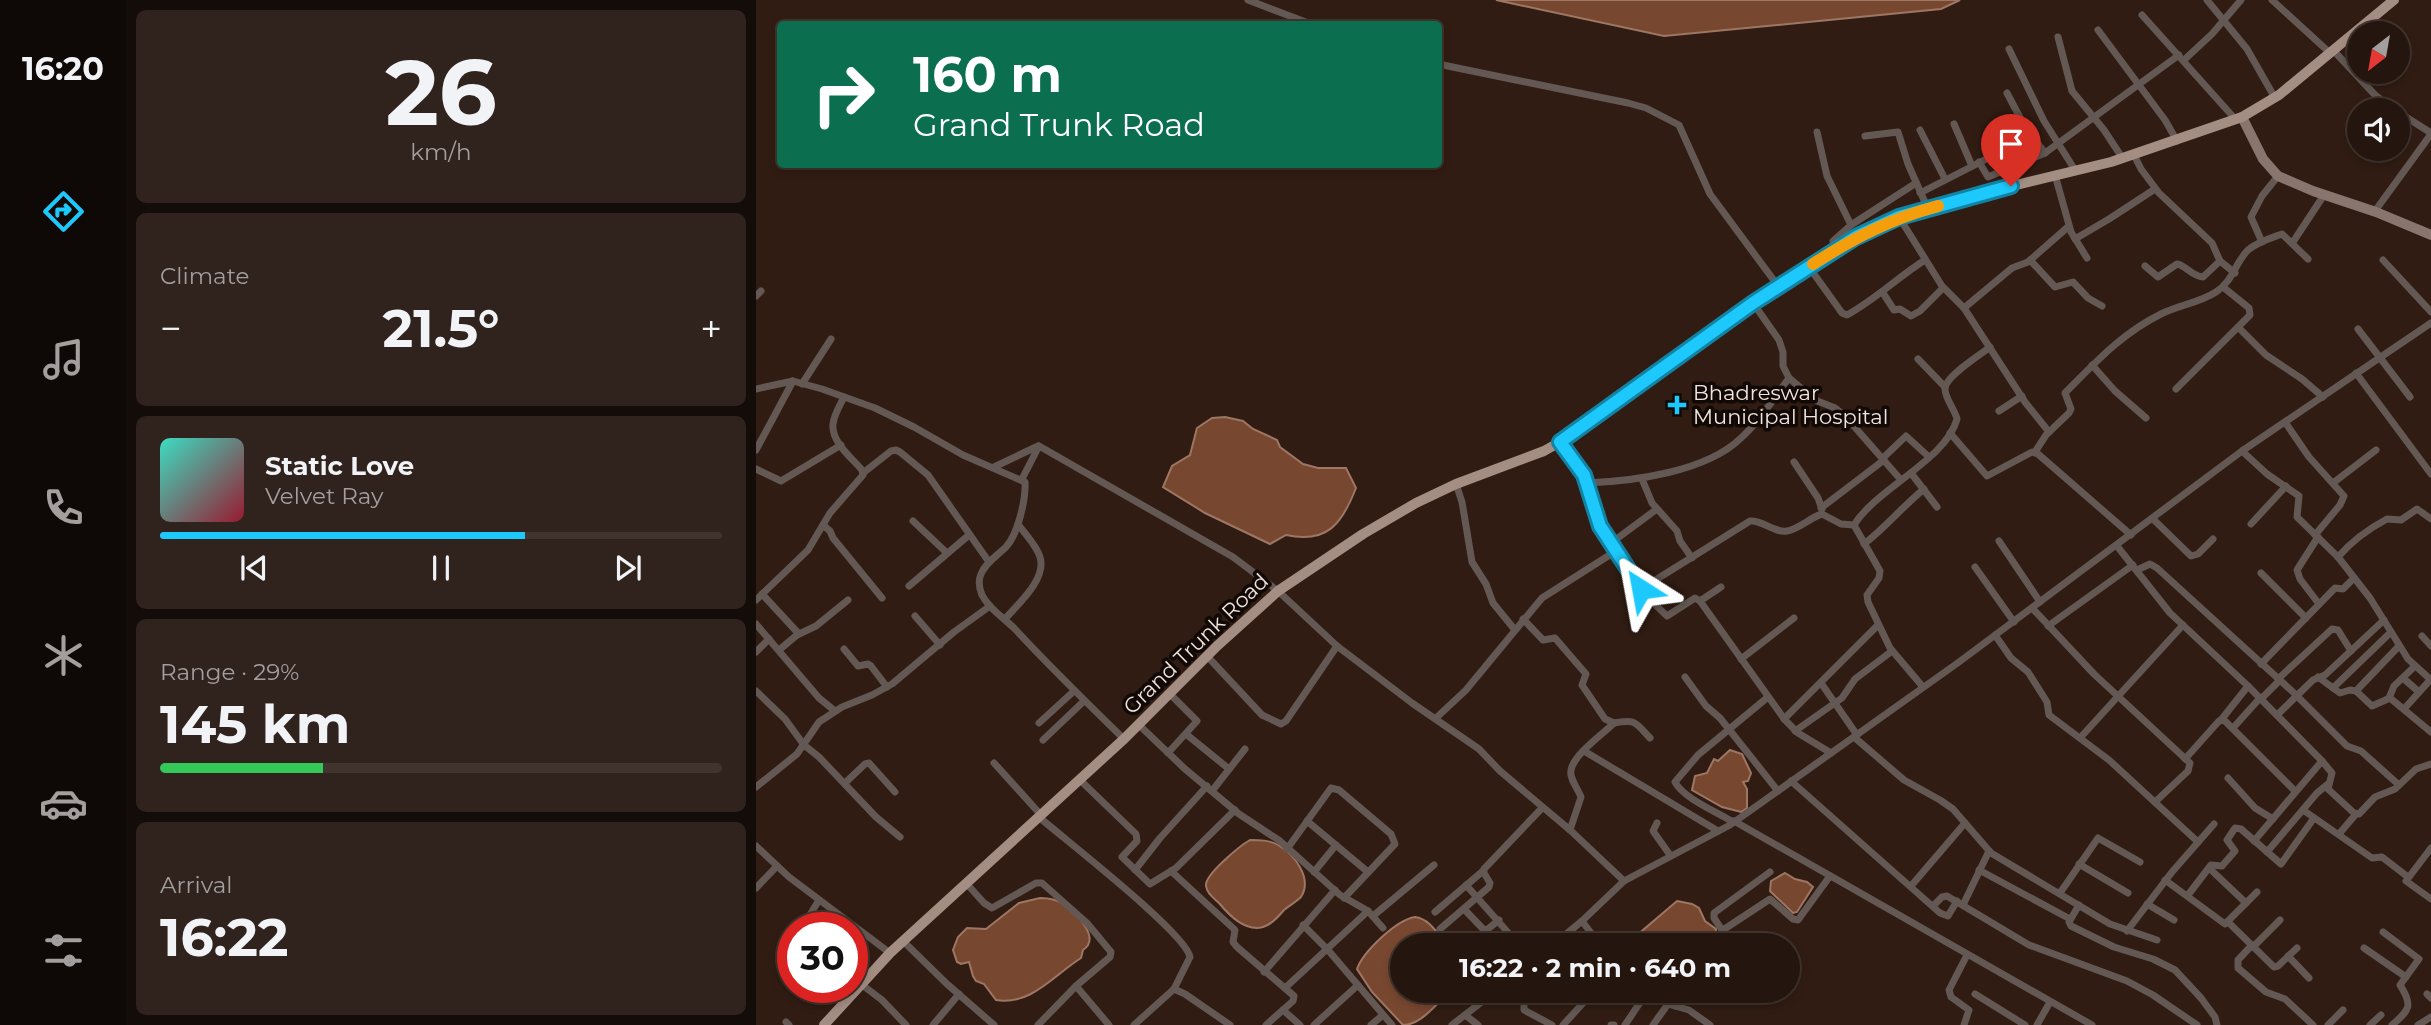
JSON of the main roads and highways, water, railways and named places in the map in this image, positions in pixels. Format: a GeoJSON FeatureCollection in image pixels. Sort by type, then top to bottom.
{"type":"FeatureCollection","features":[{"type":"Feature","properties":{"kind":"main road","name":"Grand Trunk Road"},"geometry":{"type":"LineString","coordinates":[[868,974],[1139,725],[1207,656],[1278,591],[1392,516],[1456,484],[1538,454],[1560,442],[1777,286],[1856,237],[1899,217],[2128,157],[2239,118],[2275,97],[2394,0]]}},
{"type":"Feature","properties":{"kind":"main road","name":"Grand Trunk Road"},"geometry":{"type":"LineString","coordinates":[[824,1025],[842,1003]]}},
{"type":"Feature","properties":{"kind":"place","name":"Bhadreswar Municipal Hospital"},"geometry":{"type":"Point","coordinates":[1677,405]}}]}
